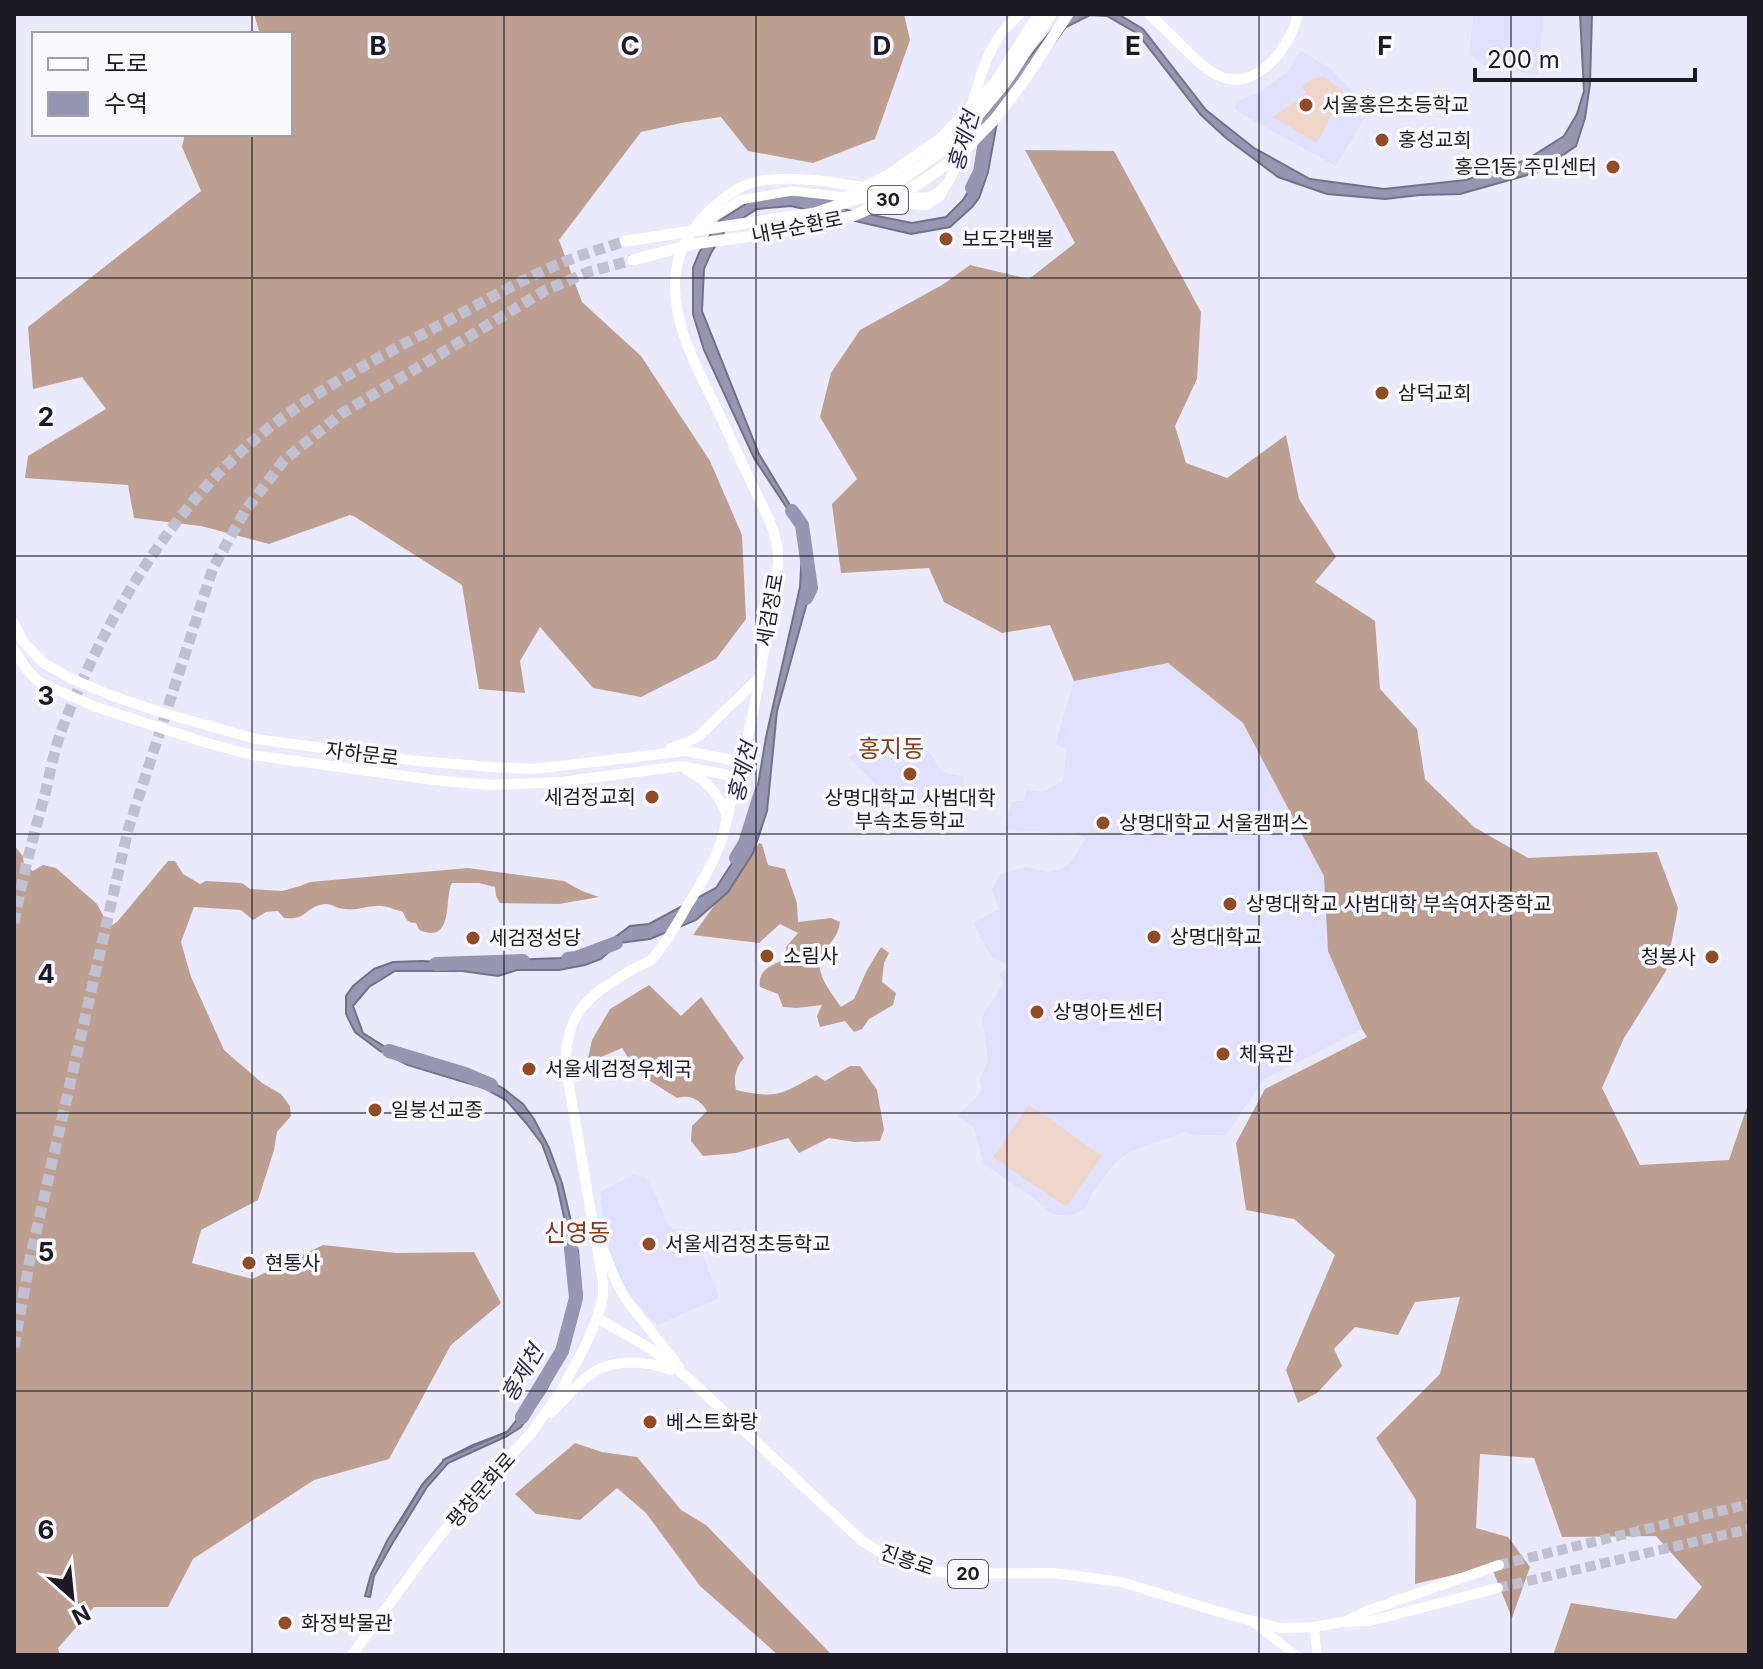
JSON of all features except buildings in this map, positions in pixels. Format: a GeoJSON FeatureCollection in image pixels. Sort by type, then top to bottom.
{"type":"FeatureCollection","features":[{"type":"Feature","properties":{"kind":"highway"},"geometry":{"type":"LineString","coordinates":[[815,213],[887,176],[940,139],[995,83],[1039,14]]}},
{"type":"Feature","properties":{"kind":"highway","name":"내부순환로"},"geometry":{"type":"LineString","coordinates":[[626,241],[815,213],[901,180],[949,146],[976,118],[1005,83],[1051,14]]}},
{"type":"Feature","properties":{"kind":"highway","name":"내부순환로"},"geometry":{"type":"LineString","coordinates":[[633,260],[693,244],[768,234],[853,216],[894,198],[962,153],[995,119],[1068,14]]}},
{"type":"Feature","properties":{"kind":"main road","name":"세검정로"},"geometry":{"type":"LineString","coordinates":[[597,1318],[603,1282],[566,1068],[568,1036],[589,998],[650,960],[684,912],[718,850],[753,719],[778,566],[776,537],[695,365],[683,331],[676,306],[675,277],[684,243],[715,206],[735,191],[770,179],[843,184],[919,198],[931,197],[944,189],[955,168],[986,60],[1001,32],[1020,14]]}},
{"type":"Feature","properties":{"kind":"main road"},"geometry":{"type":"LineString","coordinates":[[1149,14],[1206,70],[1219,77],[1237,80],[1252,76],[1275,58],[1290,35],[1298,14]]}},
{"type":"Feature","properties":{"kind":"main road","name":"자하문로"},"geometry":{"type":"LineString","coordinates":[[14,623],[22,640],[42,662],[68,677],[160,712],[256,739],[418,761],[534,769],[686,751],[742,762]]}},
{"type":"Feature","properties":{"kind":"main road","name":"자하문로"},"geometry":{"type":"LineString","coordinates":[[14,650],[28,671],[50,687],[96,707],[252,755],[493,785],[560,782],[682,766],[737,777]]}},
{"type":"Feature","properties":{"kind":"main road"},"geometry":{"type":"LineString","coordinates":[[650,756],[700,735],[759,678]]}},
{"type":"Feature","properties":{"kind":"main road"},"geometry":{"type":"LineString","coordinates":[[728,708],[742,709],[753,719]]}},
{"type":"Feature","properties":{"kind":"main road"},"geometry":{"type":"LineString","coordinates":[[682,766],[714,790],[723,803],[728,819]]}},
{"type":"Feature","properties":{"kind":"main road"},"geometry":{"type":"LineString","coordinates":[[594,1227],[625,1298],[686,1376]]}},
{"type":"Feature","properties":{"kind":"main road","name":"진흥로"},"geometry":{"type":"LineString","coordinates":[[597,1318],[651,1349],[686,1376],[862,1541],[885,1555],[919,1568],[950,1574],[1054,1573],[1121,1582],[1280,1628],[1370,1621],[1498,1588]]}},
{"type":"Feature","properties":{"kind":"main road","name":"평창문화로"},"geometry":{"type":"LineString","coordinates":[[352,1655],[434,1543],[535,1428],[571,1374],[597,1318]]}},
{"type":"Feature","properties":{"kind":"main road"},"geometry":{"type":"LineString","coordinates":[[535,1428],[589,1375],[611,1365],[629,1362],[658,1364],[686,1376]]}},
{"type":"Feature","properties":{"kind":"main road","name":"진흥로"},"geometry":{"type":"LineString","coordinates":[[1342,1622],[1499,1565]]}},
{"type":"Feature","properties":{"kind":"main road"},"geometry":{"type":"LineString","coordinates":[[1251,1621],[1296,1655]]}},
{"type":"Feature","properties":{"kind":"main road"},"geometry":{"type":"LineString","coordinates":[[1314,1627],[1318,1652]]}},
{"type":"Feature","properties":{"kind":"shaded area"},"geometry":{"type":"Polygon","coordinates":[[[254,14],[904,14],[910,40],[875,139],[813,163],[748,151],[721,117],[641,132],[559,240],[582,302],[641,356],[710,461],[742,535],[746,619],[716,659],[641,697],[593,688],[540,627],[520,661],[525,693],[479,689],[462,585],[355,517],[350,515],[269,544],[201,526],[134,518],[128,485],[25,478],[28,456],[106,409],[82,377],[33,389],[28,327],[201,191],[182,147],[185,136],[292,136],[292,32],[259,32],[254,14]]]}},
{"type":"Feature","properties":{"kind":"shaded area"},"geometry":{"type":"Polygon","coordinates":[[[1474,14],[1544,14],[1538,75],[1487,68],[1469,54],[1474,14]]]}},
{"type":"Feature","properties":{"kind":"shaded area"},"geometry":{"type":"Polygon","coordinates":[[[1302,51],[1332,70],[1370,109],[1336,166],[1235,109],[1237,101],[1259,93],[1289,71],[1302,51]]]}},
{"type":"Feature","properties":{"kind":"shaded area"},"geometry":{"type":"Polygon","coordinates":[[[1324,76],[1343,92],[1317,143],[1273,117],[1306,93],[1302,86],[1324,76]]]}},
{"type":"Feature","properties":{"kind":"shaded area"},"geometry":{"type":"Polygon","coordinates":[[[1025,150],[1114,151],[1201,312],[1197,379],[1175,426],[1186,463],[1227,478],[1286,435],[1299,499],[1336,557],[1315,582],[1375,621],[1380,689],[1417,729],[1425,779],[1474,827],[1528,858],[1657,852],[1678,908],[1666,971],[1624,1038],[1602,1088],[1640,1165],[1729,1160],[1749,1101],[1749,1655],[1553,1655],[1571,1603],[1676,1619],[1702,1587],[1656,1536],[1562,1537],[1534,1458],[1480,1454],[1476,1528],[1508,1537],[1530,1567],[1512,1618],[1491,1566],[1415,1584],[1416,1500],[1376,1438],[1440,1374],[1460,1297],[1415,1302],[1398,1335],[1355,1327],[1334,1349],[1342,1366],[1317,1393],[1298,1403],[1286,1370],[1335,1255],[1294,1219],[1246,1210],[1236,1143],[1265,1089],[1367,1037],[1328,951],[1324,876],[1243,723],[1168,663],[1074,681],[1050,625],[1002,633],[944,602],[929,568],[841,573],[832,504],[857,479],[820,417],[831,373],[860,330],[942,285],[970,265],[1029,279],[1075,243],[1025,150]]]}},
{"type":"Feature","properties":{"kind":"shaded area","name":"상명대학교"},"geometry":{"type":"Polygon","coordinates":[[[1168,663],[1243,723],[1325,876],[1328,951],[1362,1029],[1263,1080],[1226,1135],[1184,1132],[1127,1153],[1115,1163],[1084,1210],[1070,1215],[1054,1215],[984,1164],[974,1128],[958,1116],[982,1090],[980,1079],[988,1060],[982,1017],[1002,986],[1000,974],[1008,966],[990,955],[973,923],[999,909],[992,890],[1000,874],[1026,867],[1049,872],[1064,868],[1086,838],[1072,833],[1005,830],[1012,801],[1024,801],[1026,790],[1042,792],[1063,781],[1067,748],[1055,745],[1074,681],[1168,663]]]}},
{"type":"Feature","properties":{"kind":"shaded area","name":"상명대학교 사범대학 부속초등학교"},"geometry":{"type":"Polygon","coordinates":[[[878,742],[897,757],[927,749],[942,772],[964,777],[962,799],[956,809],[893,802],[849,757],[878,742]]]}},
{"type":"Feature","properties":{"kind":"shaded area"},"geometry":{"type":"Polygon","coordinates":[[[759,843],[768,865],[785,869],[797,903],[798,922],[831,918],[840,922],[820,964],[823,979],[841,1007],[854,999],[881,947],[889,953],[884,963],[882,982],[896,993],[893,1005],[869,1019],[862,1029],[854,1032],[845,1021],[820,1027],[817,1016],[822,1005],[783,1007],[778,994],[760,987],[761,976],[787,958],[786,947],[798,933],[780,924],[759,943],[693,935],[759,843]]]}},
{"type":"Feature","properties":{"kind":"shaded area"},"geometry":{"type":"Polygon","coordinates":[[[14,845],[23,856],[24,865],[33,871],[43,865],[56,868],[97,904],[111,926],[168,861],[175,861],[183,874],[200,884],[206,881],[242,883],[250,889],[282,891],[310,882],[468,868],[564,881],[599,897],[559,904],[500,903],[495,887],[479,883],[452,883],[444,923],[434,933],[420,930],[416,923],[407,920],[403,912],[380,906],[349,909],[326,904],[298,917],[284,918],[278,911],[266,912],[253,920],[241,910],[194,907],[181,942],[191,977],[224,1050],[262,1083],[281,1094],[290,1106],[291,1116],[277,1132],[258,1200],[201,1230],[192,1263],[252,1279],[323,1245],[396,1253],[474,1252],[501,1303],[451,1345],[389,1459],[314,1480],[193,1559],[168,1607],[94,1607],[58,1648],[60,1655],[14,1655],[14,845]]]}},
{"type":"Feature","properties":{"kind":"shaded area"},"geometry":{"type":"Polygon","coordinates":[[[649,985],[681,1016],[701,997],[744,1058],[736,1073],[736,1090],[778,1093],[816,1075],[825,1081],[850,1066],[860,1066],[877,1090],[884,1130],[880,1141],[854,1142],[829,1138],[799,1153],[788,1138],[736,1153],[703,1156],[691,1141],[692,1126],[707,1111],[698,1101],[691,1097],[677,1098],[639,1074],[622,1048],[587,1063],[592,1040],[610,1009],[649,985]]]}},
{"type":"Feature","properties":{"kind":"shaded area"},"geometry":{"type":"Polygon","coordinates":[[[1029,1105],[1102,1156],[1066,1207],[993,1157],[1029,1105]]]}},
{"type":"Feature","properties":{"kind":"shaded area","name":"서울세검정초등학교"},"geometry":{"type":"Polygon","coordinates":[[[633,1175],[645,1177],[668,1225],[702,1254],[719,1298],[657,1325],[630,1296],[615,1269],[605,1233],[600,1192],[633,1175]]]}},
{"type":"Feature","properties":{"kind":"shaded area"},"geometry":{"type":"Polygon","coordinates":[[[575,1443],[602,1452],[637,1457],[681,1510],[706,1525],[832,1655],[778,1655],[700,1586],[646,1513],[617,1488],[580,1520],[536,1514],[515,1494],[575,1443]]]}},
{"type":"Feature","properties":{"kind":"water"},"geometry":{"type":"Polygon","coordinates":[[[1072,14],[1118,14],[1143,29],[1206,110],[1254,148],[1310,179],[1384,189],[1466,180],[1526,160],[1564,136],[1577,114],[1584,91],[1580,14],[1592,14],[1590,84],[1585,118],[1576,146],[1538,172],[1460,194],[1385,199],[1327,194],[1278,177],[1226,138],[1201,115],[1138,34],[1107,16],[1090,15],[1066,27],[997,122],[988,172],[979,198],[950,227],[911,234],[791,206],[757,209],[726,229],[704,269],[702,311],[759,454],[802,525],[811,588],[777,711],[767,811],[753,853],[728,892],[696,920],[650,939],[619,943],[601,959],[559,970],[517,970],[498,976],[462,971],[395,971],[369,987],[353,1006],[363,1033],[390,1050],[415,1061],[490,1081],[523,1104],[549,1148],[562,1183],[578,1251],[582,1297],[573,1332],[559,1366],[521,1427],[448,1463],[427,1487],[374,1576],[370,1597],[365,1596],[371,1574],[387,1541],[422,1485],[445,1459],[507,1432],[540,1388],[568,1331],[576,1298],[572,1253],[557,1185],[542,1144],[506,1100],[484,1088],[408,1065],[380,1051],[355,1032],[346,1014],[346,996],[374,969],[393,962],[479,964],[493,968],[511,960],[594,953],[630,926],[649,924],[716,888],[745,843],[754,809],[766,737],[800,587],[802,550],[798,525],[754,458],[704,350],[693,314],[693,268],[699,253],[719,221],[752,200],[791,196],[912,223],[946,217],[963,200],[980,172],[989,117],[1019,69],[1062,18],[1072,14]]]}},
{"type":"Feature","properties":{"kind":"waterway","name":"홍제천"},"geometry":{"type":"LineString","coordinates":[[972,188],[980,172],[989,117],[1014,78]]}},
{"type":"Feature","properties":{"kind":"waterway","name":"홍제천"},"geometry":{"type":"LineString","coordinates":[[773,199],[791,196],[838,209]]}},
{"type":"Feature","properties":{"kind":"waterway","name":"홍제천"},"geometry":{"type":"LineString","coordinates":[[792,511],[802,525],[811,588],[806,598]]}},
{"type":"Feature","properties":{"kind":"waterway","name":"홍제천"},"geometry":{"type":"LineString","coordinates":[[736,858],[745,843],[761,792]]}},
{"type":"Feature","properties":{"kind":"waterway","name":"홍제천"},"geometry":{"type":"LineString","coordinates":[[568,959],[616,943]]}},
{"type":"Feature","properties":{"kind":"waterway","name":"홍제천"},"geometry":{"type":"LineString","coordinates":[[436,964],[523,961]]}},
{"type":"Feature","properties":{"kind":"waterway","name":"홍제천"},"geometry":{"type":"LineString","coordinates":[[389,1051],[491,1085]]}},
{"type":"Feature","properties":{"kind":"waterway","name":"홍제천"},"geometry":{"type":"LineString","coordinates":[[522,1417],[562,1351],[576,1298],[570,1239]]}},
{"type":"Feature","properties":{"kind":"waterway"},"geometry":{"type":"LineString","coordinates":[[443,1460],[507,1432]]}},
{"type":"Feature","properties":{"kind":"waterway"},"geometry":{"type":"LineString","coordinates":[[400,1522],[429,1477]]}},
{"type":"Feature","properties":{"kind":"tunnel"},"geometry":{"type":"LineString","coordinates":[[14,923],[57,745],[80,686],[123,601],[177,521],[208,484],[278,421],[354,372],[537,274],[570,259],[626,241]]}},
{"type":"Feature","properties":{"kind":"tunnel"},"geometry":{"type":"LineString","coordinates":[[14,1347],[30,1259],[128,830],[213,568],[245,511],[284,460],[341,414],[544,291],[588,272],[633,260]]}},
{"type":"Feature","properties":{"kind":"tunnel"},"geometry":{"type":"LineString","coordinates":[[1499,1565],[1749,1504]]}},
{"type":"Feature","properties":{"kind":"tunnel"},"geometry":{"type":"LineString","coordinates":[[1498,1588],[1749,1529]]}},
{"type":"Feature","properties":{"kind":"place","name":"서울홍은초등학교"},"geometry":{"type":"Point","coordinates":[1306,105]}},
{"type":"Feature","properties":{"kind":"place","name":"홍성교회"},"geometry":{"type":"Point","coordinates":[1382,140]}},
{"type":"Feature","properties":{"kind":"place","name":"홍은1동 주민센터"},"geometry":{"type":"Point","coordinates":[1613,167]}},
{"type":"Feature","properties":{"kind":"place","name":"보도각백불"},"geometry":{"type":"Point","coordinates":[946,239]}},
{"type":"Feature","properties":{"kind":"place","name":"삼덕교회"},"geometry":{"type":"Point","coordinates":[1382,393]}},
{"type":"Feature","properties":{"kind":"place","name":"상명대학교 사범대학 부속초등학교"},"geometry":{"type":"Point","coordinates":[910,774]}},
{"type":"Feature","properties":{"kind":"place","name":"세검정교회"},"geometry":{"type":"Point","coordinates":[652,797]}},
{"type":"Feature","properties":{"kind":"place","name":"상명대학교 서울캠퍼스"},"geometry":{"type":"Point","coordinates":[1103,823]}},
{"type":"Feature","properties":{"kind":"place","name":"상명대학교 사범대학 부속여자중학교"},"geometry":{"type":"Point","coordinates":[1230,904]}},
{"type":"Feature","properties":{"kind":"place","name":"상명대학교"},"geometry":{"type":"Point","coordinates":[1154,937]}},
{"type":"Feature","properties":{"kind":"place","name":"세검정성당"},"geometry":{"type":"Point","coordinates":[473,938]}},
{"type":"Feature","properties":{"kind":"place","name":"소림사"},"geometry":{"type":"Point","coordinates":[767,956]}},
{"type":"Feature","properties":{"kind":"place","name":"청봉사"},"geometry":{"type":"Point","coordinates":[1712,957]}},
{"type":"Feature","properties":{"kind":"place","name":"상명아트센터"},"geometry":{"type":"Point","coordinates":[1037,1012]}},
{"type":"Feature","properties":{"kind":"place","name":"체육관"},"geometry":{"type":"Point","coordinates":[1223,1054]}},
{"type":"Feature","properties":{"kind":"place","name":"서울세검정우체국"},"geometry":{"type":"Point","coordinates":[529,1069]}},
{"type":"Feature","properties":{"kind":"place","name":"일붕선교종"},"geometry":{"type":"Point","coordinates":[375,1110]}},
{"type":"Feature","properties":{"kind":"place","name":"서울세검정초등학교"},"geometry":{"type":"Point","coordinates":[649,1244]}},
{"type":"Feature","properties":{"kind":"place","name":"현통사"},"geometry":{"type":"Point","coordinates":[249,1263]}},
{"type":"Feature","properties":{"kind":"place","name":"베스트화랑"},"geometry":{"type":"Point","coordinates":[650,1422]}},
{"type":"Feature","properties":{"kind":"place","name":"화정박물관"},"geometry":{"type":"Point","coordinates":[285,1623]}},
{"type":"Feature","properties":{"kind":"district","name":"홍지동"},"geometry":{"type":"Point","coordinates":[891,749]}},
{"type":"Feature","properties":{"kind":"district","name":"신영동"},"geometry":{"type":"Point","coordinates":[577,1233]}}]}
